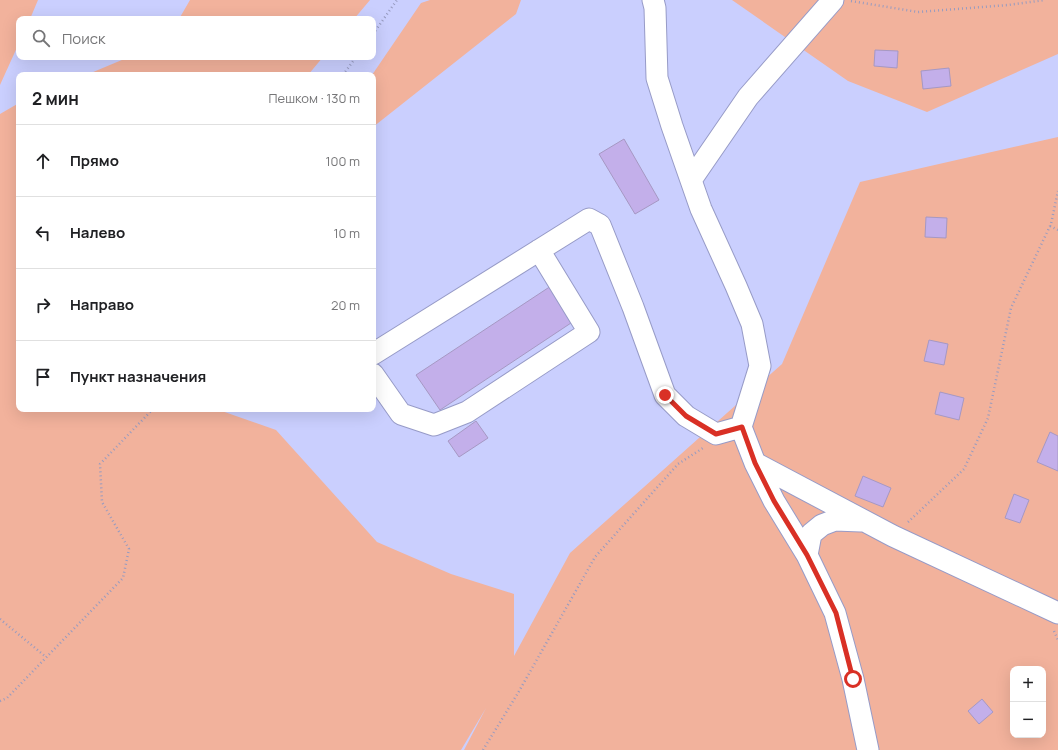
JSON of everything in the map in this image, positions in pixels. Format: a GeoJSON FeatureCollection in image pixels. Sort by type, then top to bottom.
{"type":"FeatureCollection","features":[{"type":"Feature","properties":{"kind":"street"},"geometry":{"type":"LineString","coordinates":[[653,0],[655,8],[657,78],[701,209],[752,324],[760,366],[742,427],[755,463],[774,501],[807,555],[836,613],[853,679],[868,750]]}},
{"type":"Feature","properties":{"kind":"street"},"geometry":{"type":"LineString","coordinates":[[691,180],[748,97],[833,0]]}},
{"type":"Feature","properties":{"kind":"street"},"geometry":{"type":"LineString","coordinates":[[376,352],[589,219],[600,225],[633,307],[665,395],[686,416],[716,434],[742,427]]}},
{"type":"Feature","properties":{"kind":"street"},"geometry":{"type":"LineString","coordinates":[[376,378],[401,414],[434,425],[467,412],[589,332],[538,250]]}},
{"type":"Feature","properties":{"kind":"street"},"geometry":{"type":"LineString","coordinates":[[755,463],[893,536],[1058,613]]}},
{"type":"Feature","properties":{"kind":"street"},"geometry":{"type":"LineString","coordinates":[[807,555],[811,534],[822,525],[836,520],[865,521]]}},
{"type":"Feature","properties":{"kind":"path"},"geometry":{"type":"LineString","coordinates":[[376,30],[397,0]]}},
{"type":"Feature","properties":{"kind":"path"},"geometry":{"type":"LineString","coordinates":[[847,0],[918,12],[1008,5],[1045,0]]}},
{"type":"Feature","properties":{"kind":"path"},"geometry":{"type":"LineString","coordinates":[[346,72],[354,60]]}},
{"type":"Feature","properties":{"kind":"path"},"geometry":{"type":"LineString","coordinates":[[893,536],[964,469],[988,418],[1011,308],[1050,226],[1058,191]]}},
{"type":"Feature","properties":{"kind":"path"},"geometry":{"type":"LineString","coordinates":[[1050,226],[1058,230]]}},
{"type":"Feature","properties":{"kind":"path"},"geometry":{"type":"LineString","coordinates":[[0,702],[6,698],[123,578],[129,549],[102,502],[100,464],[150,412]]}},
{"type":"Feature","properties":{"kind":"path"},"geometry":{"type":"LineString","coordinates":[[483,750],[518,694],[595,557],[678,464],[708,444]]}},
{"type":"Feature","properties":{"kind":"path"},"geometry":{"type":"LineString","coordinates":[[0,619],[46,657]]}},
{"type":"Feature","properties":{"kind":"shaded area"},"geometry":{"type":"Polygon","coordinates":[[[0,0],[38,0],[31,16],[16,16],[16,50],[0,85],[0,0]]]}},
{"type":"Feature","properties":{"kind":"shaded area"},"geometry":{"type":"Polygon","coordinates":[[[190,0],[370,0],[357,16],[181,16],[190,0]]]}},
{"type":"Feature","properties":{"kind":"shaded area"},"geometry":{"type":"Polygon","coordinates":[[[430,0],[521,0],[516,14],[376,125],[376,72],[374,72],[421,3],[430,0]]]}},
{"type":"Feature","properties":{"kind":"shaded area"},"geometry":{"type":"Polygon","coordinates":[[[732,0],[1058,0],[1058,54],[927,112],[848,81],[732,0]]]}},
{"type":"Feature","properties":{"kind":"shaded area"},"geometry":{"type":"Polygon","coordinates":[[[122,60],[320,60],[310,72],[93,72],[122,60]]]}},
{"type":"Feature","properties":{"kind":"shaded area"},"geometry":{"type":"Polygon","coordinates":[[[16,105],[16,412],[225,412],[276,430],[377,542],[451,574],[514,594],[514,656],[570,553],[782,364],[860,182],[1058,137],[1058,750],[464,750],[486,708],[461,750],[0,750],[0,114],[16,105]]]}},
{"type":"Feature","properties":{"kind":"building"},"geometry":{"type":"Polygon","coordinates":[[[875,50],[898,51],[897,68],[874,66],[875,50]]]}},
{"type":"Feature","properties":{"kind":"building"},"geometry":{"type":"Polygon","coordinates":[[[949,68],[951,86],[923,89],[921,71],[949,68]]]}},
{"type":"Feature","properties":{"kind":"building"},"geometry":{"type":"Polygon","coordinates":[[[624,139],[659,200],[635,214],[599,154],[624,139]]]}},
{"type":"Feature","properties":{"kind":"building"},"geometry":{"type":"Polygon","coordinates":[[[926,217],[947,218],[946,238],[925,237],[926,217]]]}},
{"type":"Feature","properties":{"kind":"building"},"geometry":{"type":"Polygon","coordinates":[[[554,284],[577,319],[440,410],[416,375],[554,284]]]}},
{"type":"Feature","properties":{"kind":"building"},"geometry":{"type":"Polygon","coordinates":[[[929,340],[948,344],[944,365],[924,361],[929,340]]]}},
{"type":"Feature","properties":{"kind":"building"},"geometry":{"type":"Polygon","coordinates":[[[940,392],[964,398],[959,420],[935,414],[940,392]]]}},
{"type":"Feature","properties":{"kind":"building"},"geometry":{"type":"Polygon","coordinates":[[[476,421],[488,438],[459,457],[448,441],[476,421]]]}},
{"type":"Feature","properties":{"kind":"building"},"geometry":{"type":"Polygon","coordinates":[[[1050,432],[1058,436],[1058,471],[1037,462],[1050,432]]]}},
{"type":"Feature","properties":{"kind":"building"},"geometry":{"type":"Polygon","coordinates":[[[863,476],[891,488],[883,507],[855,496],[863,476]]]}},
{"type":"Feature","properties":{"kind":"building"},"geometry":{"type":"Polygon","coordinates":[[[1014,494],[1029,500],[1020,523],[1005,518],[1014,494]]]}},
{"type":"Feature","properties":{"kind":"building"},"geometry":{"type":"Polygon","coordinates":[[[982,699],[993,712],[979,724],[968,711],[982,699]]]}},
{"type":"Feature","properties":{"kind":"route"},"geometry":{"type":"LineString","coordinates":[[665,395],[686,416],[716,434],[742,427],[755,463],[774,501],[807,555],[836,613],[853,679]]}}]}
